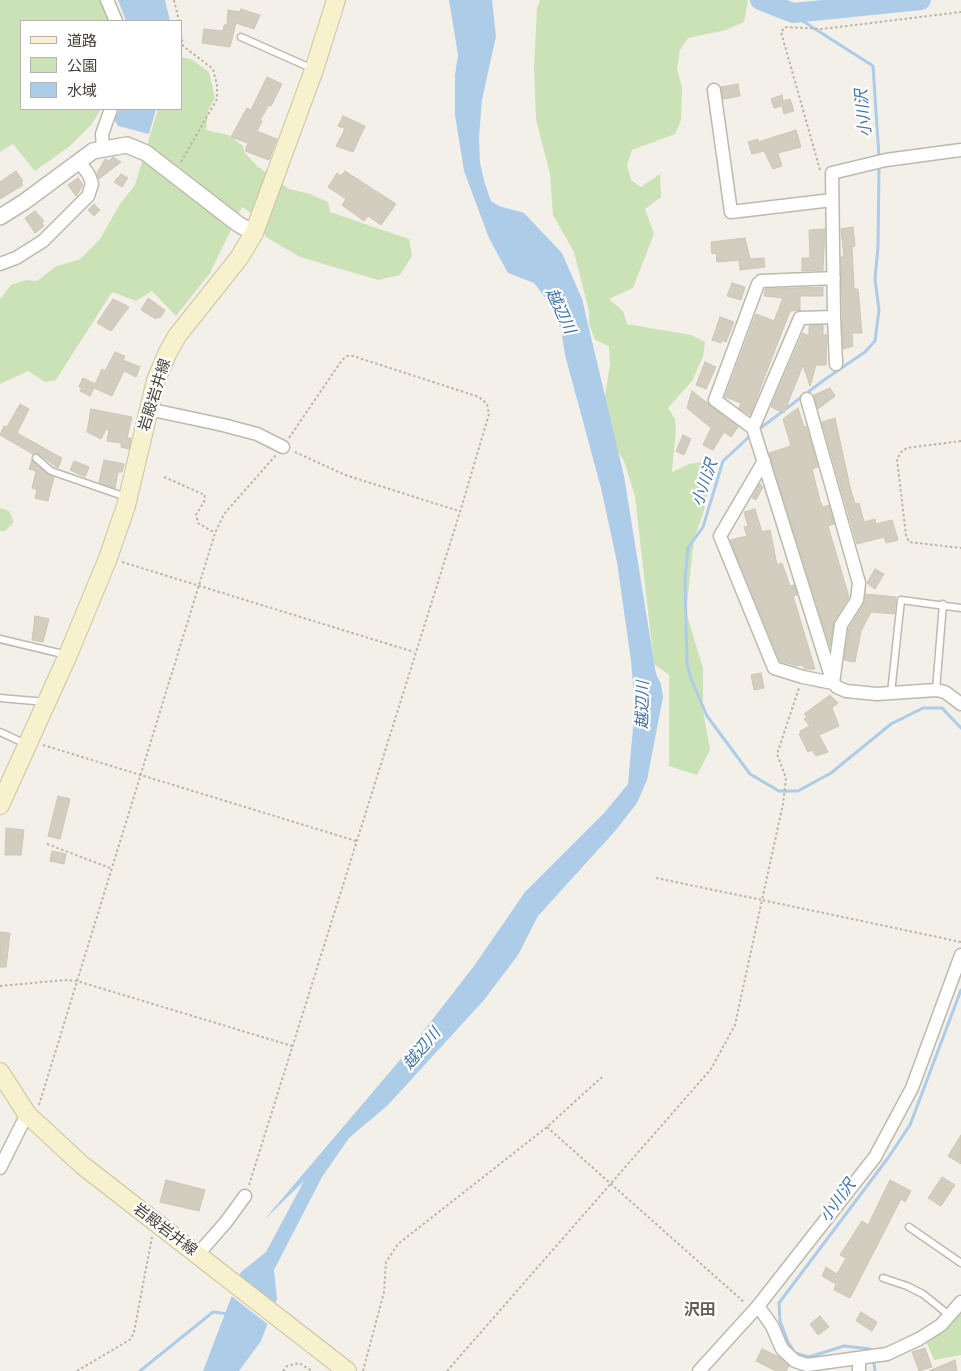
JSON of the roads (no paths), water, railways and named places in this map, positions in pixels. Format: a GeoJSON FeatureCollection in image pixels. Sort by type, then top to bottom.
{"type":"FeatureCollection","features":[{"type":"Feature","properties":{"kind":"main road","name":"岩殿岩井線"},"geometry":{"type":"LineString","coordinates":[[2,794],[47,702],[108,558],[128,498],[156,380],[177,336],[238,258],[254,233],[314,70],[336,0]]}},
{"type":"Feature","properties":{"kind":"main road","name":"岩殿岩井線"},"geometry":{"type":"LineString","coordinates":[[0,1072],[30,1116],[82,1165],[347,1371]]}},
{"type":"Feature","properties":{"kind":"street"},"geometry":{"type":"LineString","coordinates":[[107,0],[116,20]]}},
{"type":"Feature","properties":{"kind":"street"},"geometry":{"type":"LineString","coordinates":[[714,90],[731,212],[832,200]]}},
{"type":"Feature","properties":{"kind":"street"},"geometry":{"type":"LineString","coordinates":[[103,148],[102,134],[112,110]]}},
{"type":"Feature","properties":{"kind":"street"},"geometry":{"type":"LineString","coordinates":[[0,217],[24,202],[93,151],[103,148],[134,146],[174,173],[238,224],[254,233]]}},
{"type":"Feature","properties":{"kind":"street"},"geometry":{"type":"LineString","coordinates":[[836,359],[836,364],[832,173],[886,160],[961,150]]}},
{"type":"Feature","properties":{"kind":"street"},"geometry":{"type":"LineString","coordinates":[[0,264],[16,258],[43,241],[88,196],[92,184],[89,175],[79,161]]}},
{"type":"Feature","properties":{"kind":"street"},"geometry":{"type":"LineString","coordinates":[[834,278],[761,281],[758,284],[715,400],[753,428],[833,683],[837,688],[846,691],[892,694],[936,690],[959,698]]}},
{"type":"Feature","properties":{"kind":"street"},"geometry":{"type":"LineString","coordinates":[[753,428],[800,318],[834,317]]}},
{"type":"Feature","properties":{"kind":"street"},"geometry":{"type":"LineString","coordinates":[[807,399],[859,583],[857,600],[841,625],[833,683]]}},
{"type":"Feature","properties":{"kind":"street"},"geometry":{"type":"LineString","coordinates":[[148,410],[257,434],[283,447]]}},
{"type":"Feature","properties":{"kind":"street"},"geometry":{"type":"LineString","coordinates":[[764,461],[720,536],[774,668],[803,677],[833,683]]}},
{"type":"Feature","properties":{"kind":"street"},"geometry":{"type":"LineString","coordinates":[[700,1371],[756,1308],[875,1157],[912,1088],[961,955]]}},
{"type":"Feature","properties":{"kind":"street"},"geometry":{"type":"LineString","coordinates":[[0,1168],[30,1116]]}},
{"type":"Feature","properties":{"kind":"street"},"geometry":{"type":"LineString","coordinates":[[198,1254],[246,1196]]}},
{"type":"Feature","properties":{"kind":"street"},"geometry":{"type":"LineString","coordinates":[[756,1308],[772,1326],[782,1348],[795,1361],[808,1365],[859,1365],[919,1339],[941,1325],[961,1302]]}},
{"type":"Feature","properties":{"kind":"lane"},"geometry":{"type":"LineString","coordinates":[[241,37],[314,70]]}},
{"type":"Feature","properties":{"kind":"lane"},"geometry":{"type":"LineString","coordinates":[[36,458],[51,471],[128,498]]}},
{"type":"Feature","properties":{"kind":"lane"},"geometry":{"type":"LineString","coordinates":[[892,694],[900,600],[943,604],[961,608]]}},
{"type":"Feature","properties":{"kind":"lane"},"geometry":{"type":"LineString","coordinates":[[936,690],[943,604]]}},
{"type":"Feature","properties":{"kind":"lane"},"geometry":{"type":"LineString","coordinates":[[0,639],[68,655]]}},
{"type":"Feature","properties":{"kind":"lane"},"geometry":{"type":"LineString","coordinates":[[0,698],[47,702]]}},
{"type":"Feature","properties":{"kind":"lane"},"geometry":{"type":"LineString","coordinates":[[0,732],[28,743]]}},
{"type":"Feature","properties":{"kind":"lane"},"geometry":{"type":"LineString","coordinates":[[908,1227],[961,1263]]}},
{"type":"Feature","properties":{"kind":"lane"},"geometry":{"type":"LineString","coordinates":[[883,1278],[923,1294],[949,1315]]}},
{"type":"Feature","properties":{"kind":"water"},"geometry":{"type":"Polygon","coordinates":[[[118,0],[165,0],[170,20],[126,20],[118,0]]]}},
{"type":"Feature","properties":{"kind":"water","name":"越辺川"},"geometry":{"type":"Polygon","coordinates":[[[449,0],[492,0],[496,36],[482,100],[479,137],[480,163],[485,184],[491,201],[499,206],[524,213],[562,253],[582,299],[624,476],[656,674],[661,684],[663,697],[647,780],[637,803],[616,830],[538,916],[518,955],[484,1000],[388,1105],[349,1138],[322,1177],[274,1270],[277,1299],[261,1341],[239,1371],[203,1371],[241,1272],[266,1252],[304,1181],[264,1220],[411,1047],[474,966],[525,892],[605,812],[628,784],[635,706],[631,661],[617,562],[601,488],[565,355],[561,329],[547,300],[534,283],[508,273],[489,238],[464,171],[455,115],[455,75],[458,55],[449,0]]]}},
{"type":"Feature","properties":{"kind":"water"},"geometry":{"type":"Polygon","coordinates":[[[119,110],[156,110],[149,134],[118,126],[114,119],[119,110]]]}},
{"type":"Feature","properties":{"kind":"waterway"},"geometry":{"type":"LineString","coordinates":[[760,0],[793,13],[921,0]]}},
{"type":"Feature","properties":{"kind":"waterway","name":"小川沢"},"geometry":{"type":"LineString","coordinates":[[793,13],[873,66],[879,157]]}},
{"type":"Feature","properties":{"kind":"waterway","name":"小川沢"},"geometry":{"type":"LineString","coordinates":[[758,430],[824,380],[865,352],[875,341],[879,310],[875,279],[878,247],[879,166]]}},
{"type":"Feature","properties":{"kind":"waterway","name":"小川沢"},"geometry":{"type":"LineString","coordinates":[[751,435],[723,461],[703,527],[688,548],[685,580],[687,664],[691,679],[707,716],[750,774],[779,791],[798,791],[831,773],[891,724],[923,708],[942,708],[961,728]]}},
{"type":"Feature","properties":{"kind":"waterway","name":"小川沢"},"geometry":{"type":"LineString","coordinates":[[870,1349],[844,1346],[809,1357],[795,1353],[788,1342],[780,1321],[779,1303],[888,1158],[910,1125],[961,990]]}},
{"type":"Feature","properties":{"kind":"waterway"},"geometry":{"type":"LineString","coordinates":[[140,1371],[213,1312],[228,1314]]}},
{"type":"Feature","properties":{"kind":"waterway","name":"小川沢"},"geometry":{"type":"LineString","coordinates":[[874,1364],[875,1371]]}},
{"type":"Feature","properties":{"kind":"district","name":"沢田"},"geometry":{"type":"Point","coordinates":[700,1310]}}]}
